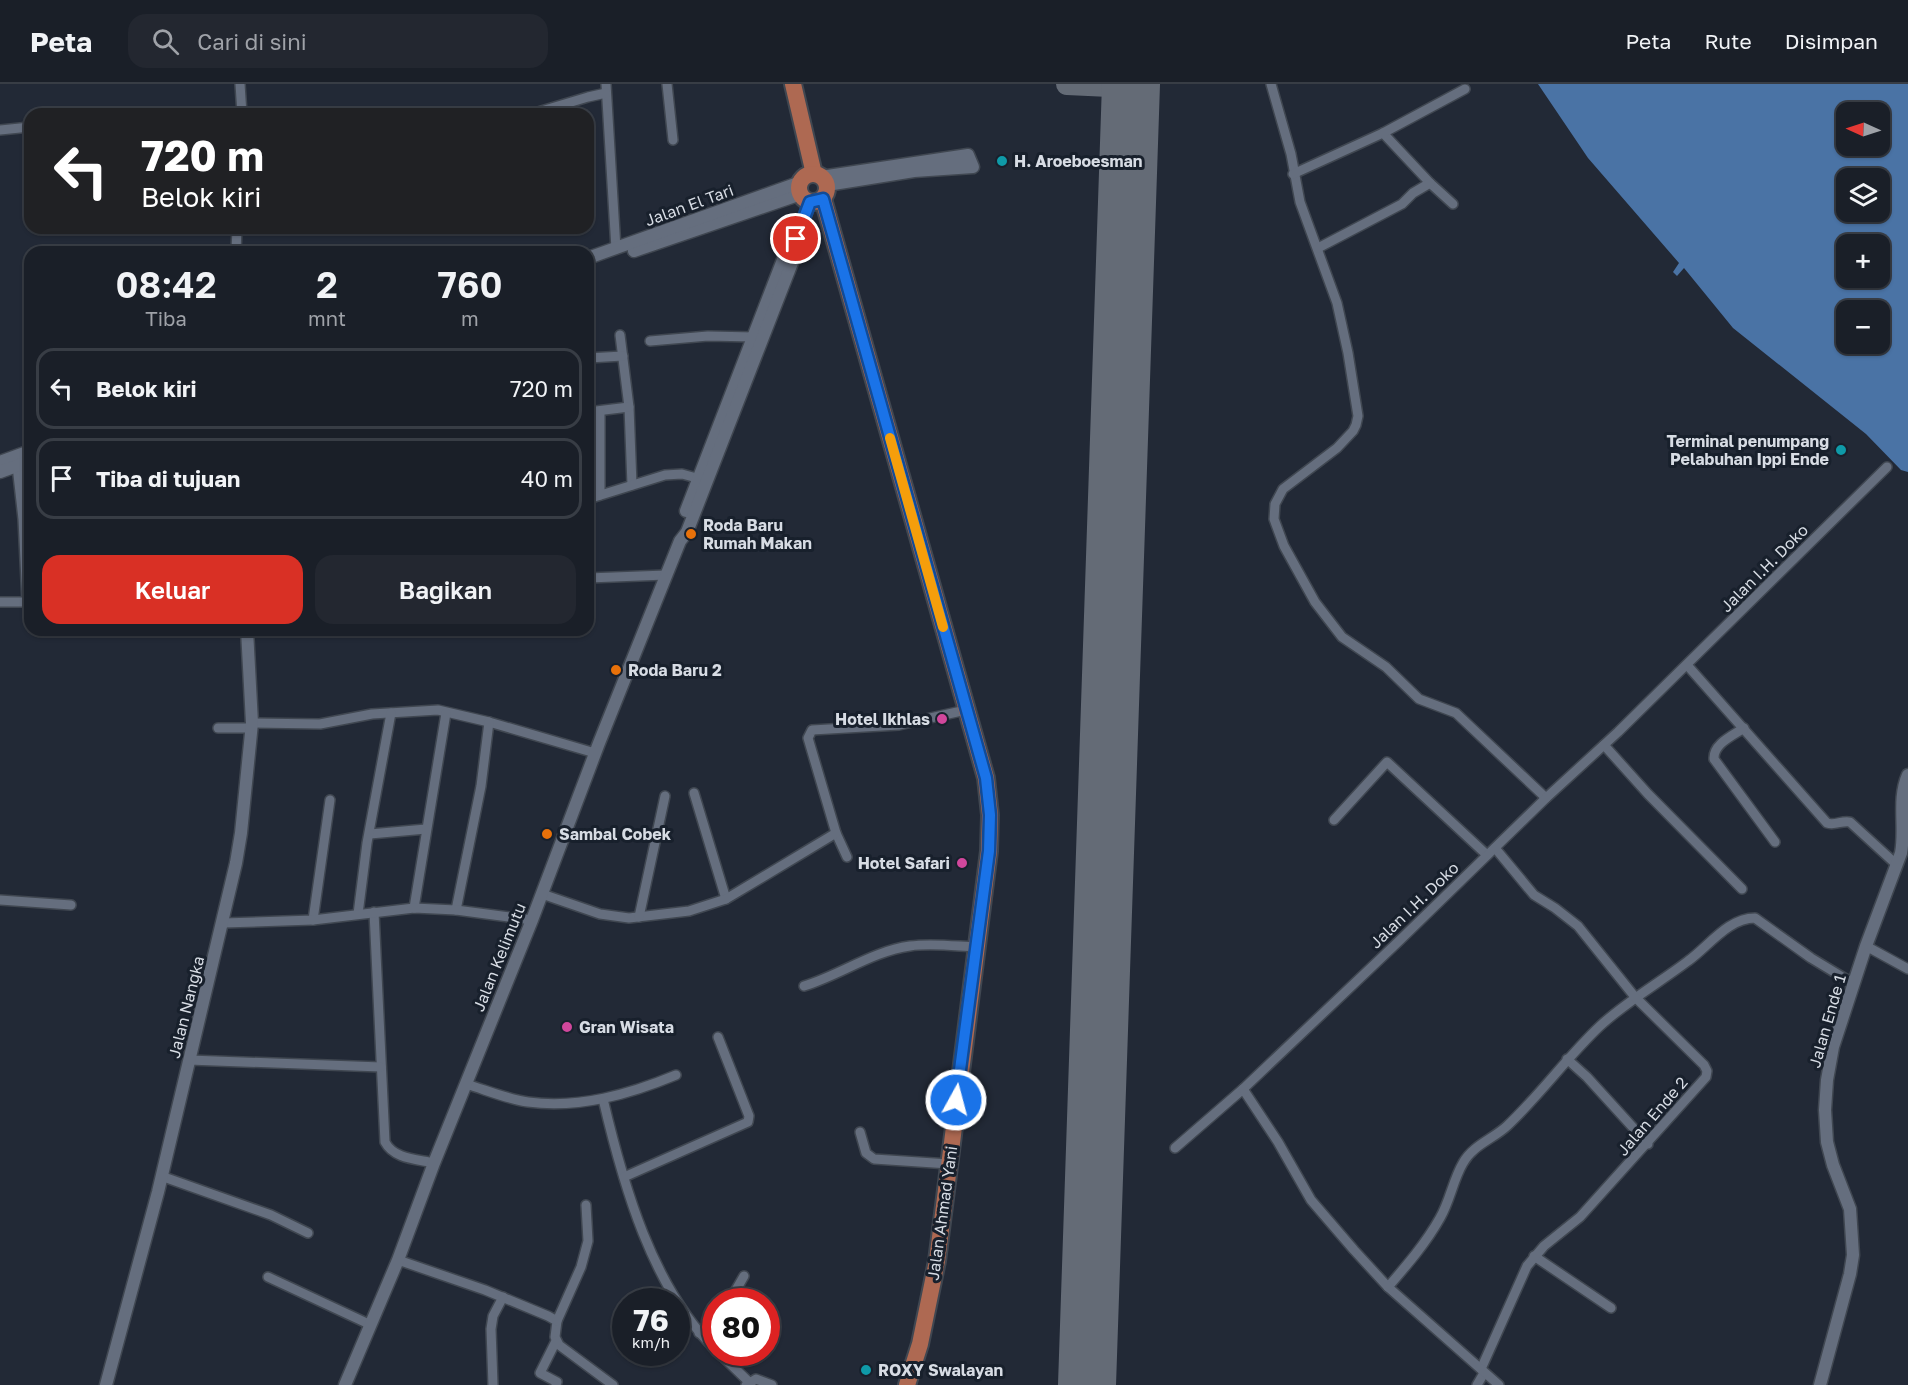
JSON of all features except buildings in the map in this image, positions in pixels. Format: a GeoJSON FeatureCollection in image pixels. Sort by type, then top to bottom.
{"type":"FeatureCollection","features":[{"type":"Feature","properties":{"kind":"highway","name":"Jalan Ahmad Yani"},"geometry":{"type":"LineString","coordinates":[[793,84],[814,188],[986,778],[990,815],[989,851],[931,1293],[920,1344],[907,1385]]}},
{"type":"Feature","properties":{"kind":"street"},"geometry":{"type":"LineString","coordinates":[[240,84],[242,108]]}},
{"type":"Feature","properties":{"kind":"street"},"geometry":{"type":"LineString","coordinates":[[666,84],[673,140]]}},
{"type":"Feature","properties":{"kind":"street"},"geometry":{"type":"LineString","coordinates":[[1271,84],[1291,154],[1300,202],[1336,303],[1348,353],[1358,416],[1353,431],[1337,448],[1283,489],[1275,504],[1274,519],[1284,546],[1315,602],[1342,637],[1386,667],[1419,699],[1456,713],[1546,798]]}},
{"type":"Feature","properties":{"kind":"street"},"geometry":{"type":"LineString","coordinates":[[551,108],[606,89],[616,249]]}},
{"type":"Feature","properties":{"kind":"street"},"geometry":{"type":"LineString","coordinates":[[1293,174],[1383,133],[1465,89]]}},
{"type":"Feature","properties":{"kind":"street"},"geometry":{"type":"LineString","coordinates":[[0,130],[24,128]]}},
{"type":"Feature","properties":{"kind":"street"},"geometry":{"type":"LineString","coordinates":[[1383,133],[1452,204]]}},
{"type":"Feature","properties":{"kind":"street"},"geometry":{"type":"LineString","coordinates":[[703,480],[795,255],[793,247],[814,188],[873,172],[914,171],[971,161]]}},
{"type":"Feature","properties":{"kind":"street"},"geometry":{"type":"LineString","coordinates":[[1318,248],[1402,204],[1413,193],[1430,183]]}},
{"type":"Feature","properties":{"kind":"street","name":"Jalan El Tari"},"geometry":{"type":"LineString","coordinates":[[594,256],[814,188]]}},
{"type":"Feature","properties":{"kind":"street","name":"Jalan El Tari"},"geometry":{"type":"LineString","coordinates":[[594,265],[814,188]]}},
{"type":"Feature","properties":{"kind":"street"},"geometry":{"type":"LineString","coordinates":[[703,480],[786,252],[793,247]]}},
{"type":"Feature","properties":{"kind":"street"},"geometry":{"type":"LineString","coordinates":[[620,335],[629,407],[632,485]]}},
{"type":"Feature","properties":{"kind":"street"},"geometry":{"type":"LineString","coordinates":[[650,341],[708,336],[754,337]]}},
{"type":"Feature","properties":{"kind":"street"},"geometry":{"type":"LineString","coordinates":[[594,358],[623,356]]}},
{"type":"Feature","properties":{"kind":"street"},"geometry":{"type":"LineString","coordinates":[[594,412],[629,407]]}},
{"type":"Feature","properties":{"kind":"street"},"geometry":{"type":"LineString","coordinates":[[600,411],[600,495]]}},
{"type":"Feature","properties":{"kind":"street"},"geometry":{"type":"LineString","coordinates":[[0,462],[24,454]]}},
{"type":"Feature","properties":{"kind":"street"},"geometry":{"type":"LineString","coordinates":[[0,472],[24,463]]}},
{"type":"Feature","properties":{"kind":"street"},"geometry":{"type":"LineString","coordinates":[[17,466],[24,533]]}},
{"type":"Feature","properties":{"kind":"street","name":"Jalan I.H. Doko"},"geometry":{"type":"LineString","coordinates":[[1175,1148],[1243,1089],[1604,745],[1887,467]]}},
{"type":"Feature","properties":{"kind":"street"},"geometry":{"type":"LineString","coordinates":[[594,497],[665,476],[682,474],[703,480]]}},
{"type":"Feature","properties":{"kind":"street","name":"Jalan Kelimutu"},"geometry":{"type":"LineString","coordinates":[[345,1385],[398,1260],[434,1163],[532,920],[680,541],[679,530],[703,480]]}},
{"type":"Feature","properties":{"kind":"street"},"geometry":{"type":"LineString","coordinates":[[594,578],[666,574]]}},
{"type":"Feature","properties":{"kind":"street"},"geometry":{"type":"LineString","coordinates":[[0,602],[24,602]]}},
{"type":"Feature","properties":{"kind":"street","name":"Jalan Nangka"},"geometry":{"type":"LineString","coordinates":[[106,1385],[161,1176],[223,923],[242,833],[252,726],[247,636]]}},
{"type":"Feature","properties":{"kind":"street"},"geometry":{"type":"LineString","coordinates":[[1687,665],[1827,823],[1833,825],[1841,821],[1850,822],[1897,865]]}},
{"type":"Feature","properties":{"kind":"street"},"geometry":{"type":"LineString","coordinates":[[218,728],[320,724],[372,714],[428,710],[489,722],[596,753]]}},
{"type":"Feature","properties":{"kind":"street"},"geometry":{"type":"LineString","coordinates":[[847,857],[836,833],[808,738],[812,730],[899,725],[966,710]]}},
{"type":"Feature","properties":{"kind":"street"},"geometry":{"type":"LineString","coordinates":[[358,914],[391,713]]}},
{"type":"Feature","properties":{"kind":"street"},"geometry":{"type":"LineString","coordinates":[[414,908],[446,713]]}},
{"type":"Feature","properties":{"kind":"street"},"geometry":{"type":"LineString","coordinates":[[456,910],[481,786],[489,722]]}},
{"type":"Feature","properties":{"kind":"street"},"geometry":{"type":"LineString","coordinates":[[1744,728],[1717,746],[1713,752],[1714,759],[1775,842]]}},
{"type":"Feature","properties":{"kind":"street"},"geometry":{"type":"LineString","coordinates":[[1604,745],[1648,794],[1742,890]]}},
{"type":"Feature","properties":{"kind":"street","name":"Jalan Ende 2"},"geometry":{"type":"LineString","coordinates":[[1334,820],[1387,762],[1491,851],[1534,895],[1578,926],[1635,997],[1704,1065],[1707,1071],[1706,1077],[1648,1144],[1580,1217],[1534,1256],[1527,1266],[1478,1385]]}},
{"type":"Feature","properties":{"kind":"street","name":"Jalan Ende 1"},"geometry":{"type":"LineString","coordinates":[[1820,1385],[1853,1256],[1850,1209],[1827,1142],[1825,1110],[1827,1080],[1833,1047],[1866,946],[1897,865],[1904,838],[1902,791],[1908,775]]}},
{"type":"Feature","properties":{"kind":"street"},"geometry":{"type":"LineString","coordinates":[[694,793],[726,899]]}},
{"type":"Feature","properties":{"kind":"street"},"geometry":{"type":"LineString","coordinates":[[639,917],[665,796]]}},
{"type":"Feature","properties":{"kind":"street"},"geometry":{"type":"LineString","coordinates":[[314,920],[330,800]]}},
{"type":"Feature","properties":{"kind":"street"},"geometry":{"type":"LineString","coordinates":[[370,834],[426,829]]}},
{"type":"Feature","properties":{"kind":"street"},"geometry":{"type":"LineString","coordinates":[[542,894],[600,914],[629,918],[689,911],[726,899],[836,833]]}},
{"type":"Feature","properties":{"kind":"street"},"geometry":{"type":"LineString","coordinates":[[0,900],[71,905]]}},
{"type":"Feature","properties":{"kind":"street"},"geometry":{"type":"LineString","coordinates":[[223,923],[314,920],[414,908],[456,910],[532,920]]}},
{"type":"Feature","properties":{"kind":"street"},"geometry":{"type":"LineString","coordinates":[[374,912],[385,1142],[388,1148],[398,1155],[434,1163]]}},
{"type":"Feature","properties":{"kind":"street"},"geometry":{"type":"LineString","coordinates":[[1388,1287],[1417,1252],[1440,1218],[1463,1163],[1473,1151],[1505,1128],[1540,1094],[1567,1059],[1602,1024],[1635,997],[1689,961],[1737,920],[1755,918],[1795,948],[1854,984]]}},
{"type":"Feature","properties":{"kind":"street"},"geometry":{"type":"LineString","coordinates":[[804,986],[821,981],[872,957],[910,946],[976,947]]}},
{"type":"Feature","properties":{"kind":"street"},"geometry":{"type":"LineString","coordinates":[[1866,946],[1908,969]]}},
{"type":"Feature","properties":{"kind":"street"},"geometry":{"type":"LineString","coordinates":[[624,1177],[748,1122],[749,1116],[718,1037]]}},
{"type":"Feature","properties":{"kind":"street"},"geometry":{"type":"LineString","coordinates":[[1567,1059],[1587,1077],[1648,1144]]}},
{"type":"Feature","properties":{"kind":"street"},"geometry":{"type":"LineString","coordinates":[[189,1060],[381,1067]]}},
{"type":"Feature","properties":{"kind":"street"},"geometry":{"type":"LineString","coordinates":[[466,1084],[526,1101],[556,1103],[603,1099],[649,1086],[676,1075]]}},
{"type":"Feature","properties":{"kind":"street"},"geometry":{"type":"LineString","coordinates":[[1243,1089],[1278,1142],[1311,1200],[1388,1287],[1498,1385]]}},
{"type":"Feature","properties":{"kind":"street"},"geometry":{"type":"LineString","coordinates":[[603,1099],[634,1210],[674,1295],[702,1337]]}},
{"type":"Feature","properties":{"kind":"street"},"geometry":{"type":"LineString","coordinates":[[860,1132],[866,1153],[874,1159],[949,1164]]}},
{"type":"Feature","properties":{"kind":"street"},"geometry":{"type":"LineString","coordinates":[[161,1176],[271,1215],[308,1233]]}},
{"type":"Feature","properties":{"kind":"street"},"geometry":{"type":"LineString","coordinates":[[556,1385],[557,1382],[540,1373],[556,1341],[558,1321],[581,1267],[588,1241],[586,1205]]}},
{"type":"Feature","properties":{"kind":"street"},"geometry":{"type":"LineString","coordinates":[[1534,1256],[1611,1308]]}},
{"type":"Feature","properties":{"kind":"street"},"geometry":{"type":"LineString","coordinates":[[398,1260],[503,1298],[558,1321]]}},
{"type":"Feature","properties":{"kind":"street"},"geometry":{"type":"LineString","coordinates":[[737,1288],[744,1276]]}},
{"type":"Feature","properties":{"kind":"street"},"geometry":{"type":"LineString","coordinates":[[268,1277],[371,1325]]}},
{"type":"Feature","properties":{"kind":"street"},"geometry":{"type":"LineString","coordinates":[[494,1385],[491,1329],[493,1317],[503,1298]]}},
{"type":"Feature","properties":{"kind":"street"},"geometry":{"type":"LineString","coordinates":[[699,1334],[702,1331]]}},
{"type":"Feature","properties":{"kind":"street"},"geometry":{"type":"LineString","coordinates":[[556,1341],[613,1385]]}},
{"type":"Feature","properties":{"kind":"street"},"geometry":{"type":"LineString","coordinates":[[732,1366],[748,1383],[756,1379],[772,1385]]}},
{"type":"Feature","properties":{"kind":"water"},"geometry":{"type":"Polygon","coordinates":[[[1538,84],[1908,84],[1908,472],[1901,470],[1866,434],[1733,328],[1684,268],[1677,276],[1673,272],[1679,263],[1588,158],[1538,84]]]}},
{"type":"Feature","properties":{"kind":"taxiway"},"geometry":{"type":"LineString","coordinates":[[1067,84],[1110,86],[1126,96],[1130,111]]}},
{"type":"Feature","properties":{"kind":"taxiway"},"geometry":{"type":"LineString","coordinates":[[1087,1370],[1090,1385]]}},
{"type":"Feature","properties":{"kind":"runway"},"geometry":{"type":"LineString","coordinates":[[1087,1385],[1131,84]]}},
{"type":"Feature","properties":{"kind":"slow traffic"},"geometry":{"type":"LineString","coordinates":[[890,438],[943,627]]}},
{"type":"Feature","properties":{"kind":"place","name":"H. Aroeboesman"},"geometry":{"type":"Point","coordinates":[1002,161]}},
{"type":"Feature","properties":{"kind":"place","name":"Terminal penumpang Pelabuhan Ippi Ende"},"geometry":{"type":"Point","coordinates":[1841,450]}},
{"type":"Feature","properties":{"kind":"place","name":"Roda Baru Rumah Makan"},"geometry":{"type":"Point","coordinates":[691,534]}},
{"type":"Feature","properties":{"kind":"place","name":"Roda Baru 2"},"geometry":{"type":"Point","coordinates":[616,670]}},
{"type":"Feature","properties":{"kind":"place","name":"Hotel Ikhlas"},"geometry":{"type":"Point","coordinates":[942,719]}},
{"type":"Feature","properties":{"kind":"place","name":"Sambal Cobek"},"geometry":{"type":"Point","coordinates":[547,834]}},
{"type":"Feature","properties":{"kind":"place","name":"Hotel Safari"},"geometry":{"type":"Point","coordinates":[962,863]}},
{"type":"Feature","properties":{"kind":"place","name":"Gran Wisata"},"geometry":{"type":"Point","coordinates":[567,1027]}},
{"type":"Feature","properties":{"kind":"place","name":"ROXY Swalayan"},"geometry":{"type":"Point","coordinates":[866,1370]}},
{"type":"Feature","properties":{"kind":"route"},"geometry":{"type":"LineString","coordinates":[[796,239],[810,202],[823,199],[986,778],[991,834],[956,1100]]}}]}
